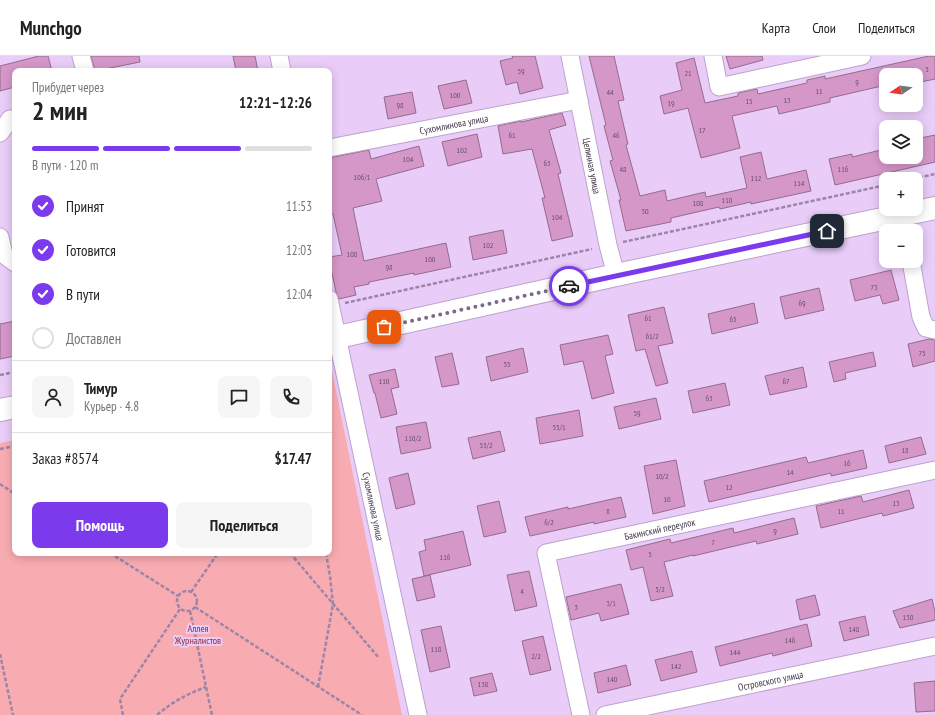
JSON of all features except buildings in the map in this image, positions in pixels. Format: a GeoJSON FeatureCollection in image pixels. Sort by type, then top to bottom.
{"type":"FeatureCollection","features":[{"type":"Feature","properties":{"kind":"main road"},"geometry":{"type":"LineString","coordinates":[[333,338],[616,275],[904,223],[935,208]]}},
{"type":"Feature","properties":{"kind":"main road"},"geometry":{"type":"LineString","coordinates":[[0,410],[12,408]]}},
{"type":"Feature","properties":{"kind":"street"},"geometry":{"type":"LineString","coordinates":[[81,56],[84,68]]}},
{"type":"Feature","properties":{"kind":"street"},"geometry":{"type":"LineString","coordinates":[[279,56],[281,68]]}},
{"type":"Feature","properties":{"kind":"street","name":"Целинная улица"},"geometry":{"type":"LineString","coordinates":[[570,56],[608,246],[616,275]]}},
{"type":"Feature","properties":{"kind":"street"},"geometry":{"type":"LineString","coordinates":[[712,56],[719,87],[862,56]]}},
{"type":"Feature","properties":{"kind":"street","name":"Сухомлинова улица"},"geometry":{"type":"LineString","coordinates":[[332,147],[579,100]]}},
{"type":"Feature","properties":{"kind":"street"},"geometry":{"type":"LineString","coordinates":[[0,133],[10,119],[12,119]]}},
{"type":"Feature","properties":{"kind":"street"},"geometry":{"type":"LineString","coordinates":[[0,237],[4,255],[12,261]]}},
{"type":"Feature","properties":{"kind":"street"},"geometry":{"type":"LineString","coordinates":[[911,268],[921,317],[926,328],[935,330]]}},
{"type":"Feature","properties":{"kind":"street","name":"Сухомлинова улица"},"geometry":{"type":"LineString","coordinates":[[332,328],[418,715]]}},
{"type":"Feature","properties":{"kind":"street","name":"Бакинский переулок"},"geometry":{"type":"LineString","coordinates":[[581,715],[546,554],[935,470]]}},
{"type":"Feature","properties":{"kind":"street","name":"Островского улица"},"geometry":{"type":"LineString","coordinates":[[605,715],[935,646]]}},
{"type":"Feature","properties":{"kind":"path"},"geometry":{"type":"LineString","coordinates":[[923,177],[935,174]]}},
{"type":"Feature","properties":{"kind":"path"},"geometry":{"type":"LineString","coordinates":[[0,375],[12,373]]}},
{"type":"Feature","properties":{"kind":"path"},"geometry":{"type":"LineString","coordinates":[[0,449],[12,447]]}},
{"type":"Feature","properties":{"kind":"path"},"geometry":{"type":"LineString","coordinates":[[0,484],[12,492]]}},
{"type":"Feature","properties":{"kind":"path"},"geometry":{"type":"LineString","coordinates":[[115,556],[178,596]]}},
{"type":"Feature","properties":{"kind":"path"},"geometry":{"type":"LineString","coordinates":[[191,592],[216,556]]}},
{"type":"Feature","properties":{"kind":"path"},"geometry":{"type":"LineString","coordinates":[[293,556],[379,658]]}},
{"type":"Feature","properties":{"kind":"path"},"geometry":{"type":"LineString","coordinates":[[318,687],[333,604],[327,556]]}},
{"type":"Feature","properties":{"kind":"path"},"geometry":{"type":"LineString","coordinates":[[184,591],[191,592],[197,600],[195,607],[190,611],[180,609],[177,602],[178,596],[184,591]]}},
{"type":"Feature","properties":{"kind":"path"},"geometry":{"type":"LineString","coordinates":[[195,607],[362,715]]}},
{"type":"Feature","properties":{"kind":"path"},"geometry":{"type":"LineString","coordinates":[[124,715],[120,699],[180,609]]}},
{"type":"Feature","properties":{"kind":"path"},"geometry":{"type":"LineString","coordinates":[[190,611],[212,715]]}},
{"type":"Feature","properties":{"kind":"path"},"geometry":{"type":"LineString","coordinates":[[0,654],[13,715]]}},
{"type":"Feature","properties":{"kind":"path"},"geometry":{"type":"LineString","coordinates":[[157,715],[169,704],[187,694],[206,687]]}},
{"type":"Feature","properties":{"kind":"green space","name":"Аллея Журналистов"},"geometry":{"type":"Polygon","coordinates":[[[332,371],[402,715],[0,715],[0,443],[12,441],[12,556],[332,556],[332,371]]]}},
{"type":"Feature","properties":{"kind":"way so far"},"geometry":{"type":"LineString","coordinates":[[384,327],[569,286]]}},
{"type":"Feature","properties":{"kind":"route"},"geometry":{"type":"LineString","coordinates":[[569,286],[827,231]]}}]}
